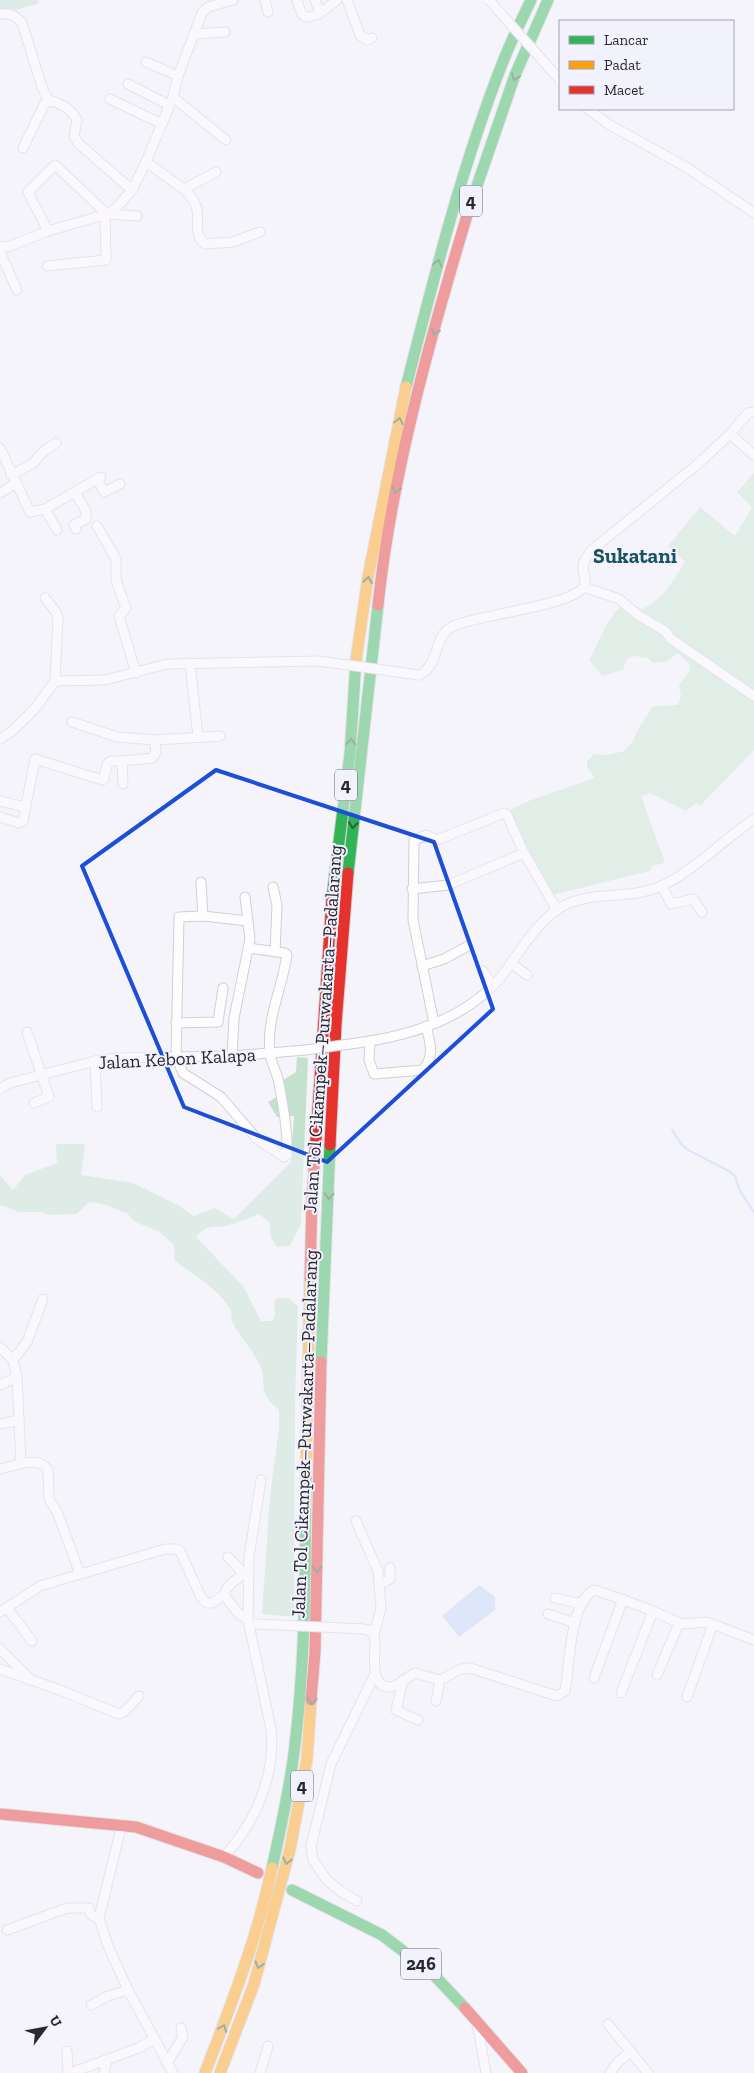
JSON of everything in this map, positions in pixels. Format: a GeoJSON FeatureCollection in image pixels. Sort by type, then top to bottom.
{"type":"FeatureCollection","features":[{"type":"Feature","properties":{"kind":"main road","name":"Jalan Tol Cikampek–Purwakarta–Padalarang"},"geometry":{"type":"LineString","coordinates":[[205,2073],[244,1974],[263,1911],[278,1843],[294,1750],[300,1692],[306,1594],[307,1375],[312,1189],[332,898],[350,753],[355,670],[368,577],[402,407],[437,264],[504,58],[531,0]]}},
{"type":"Feature","properties":{"kind":"main road","name":"Jalan Tol Cikampek–Purwakarta–Padalarang"},"geometry":{"type":"LineString","coordinates":[[220,2073],[254,1984],[273,1918],[290,1848],[307,1759],[316,1652],[320,1374],[336,1024],[346,898],[380,584],[394,500],[415,408],[454,260],[473,196],[515,75],[548,0]]}},
{"type":"Feature","properties":{"kind":"main road"},"geometry":{"type":"LineString","coordinates":[[0,1814],[122,1824],[146,1830],[224,1857],[258,1873]]}},
{"type":"Feature","properties":{"kind":"main road","name":"246"},"geometry":{"type":"LineString","coordinates":[[292,1890],[358,1922],[401,1948],[432,1972],[522,2073]]}},
{"type":"Feature","properties":{"kind":"street"},"geometry":{"type":"LineString","coordinates":[[265,0],[268,12]]}},
{"type":"Feature","properties":{"kind":"street"},"geometry":{"type":"LineString","coordinates":[[297,0],[304,17],[309,18],[320,13],[337,0]]}},
{"type":"Feature","properties":{"kind":"street"},"geometry":{"type":"LineString","coordinates":[[315,0],[320,13]]}},
{"type":"Feature","properties":{"kind":"street"},"geometry":{"type":"LineString","coordinates":[[347,0],[360,35],[367,40],[372,38]]}},
{"type":"Feature","properties":{"kind":"street"},"geometry":{"type":"LineString","coordinates":[[489,0],[559,79]]}},
{"type":"Feature","properties":{"kind":"street"},"geometry":{"type":"LineString","coordinates":[[0,247],[10,246],[48,231],[106,214],[117,207],[132,190],[146,162],[171,101],[178,76],[204,10],[227,1]]}},
{"type":"Feature","properties":{"kind":"street"},"geometry":{"type":"LineString","coordinates":[[0,14],[8,13],[15,16],[22,23],[42,87],[49,102]]}},
{"type":"Feature","properties":{"kind":"street"},"geometry":{"type":"LineString","coordinates":[[195,34],[225,32]]}},
{"type":"Feature","properties":{"kind":"street"},"geometry":{"type":"LineString","coordinates":[[146,62],[178,76]]}},
{"type":"Feature","properties":{"kind":"street"},"geometry":{"type":"LineString","coordinates":[[128,84],[171,101],[226,140]]}},
{"type":"Feature","properties":{"kind":"street"},"geometry":{"type":"LineString","coordinates":[[110,99],[162,124]]}},
{"type":"Feature","properties":{"kind":"street"},"geometry":{"type":"LineString","coordinates":[[23,148],[42,108],[52,101],[68,108],[77,120],[74,136],[79,144],[132,190]]}},
{"type":"Feature","properties":{"kind":"street"},"geometry":{"type":"LineString","coordinates":[[589,110],[608,124],[686,166],[754,213]]}},
{"type":"Feature","properties":{"kind":"street"},"geometry":{"type":"LineString","coordinates":[[146,162],[184,189],[196,206],[197,233],[205,244],[234,242],[260,232]]}},
{"type":"Feature","properties":{"kind":"street"},"geometry":{"type":"LineString","coordinates":[[48,231],[28,192],[54,166],[65,173],[106,214],[138,216]]}},
{"type":"Feature","properties":{"kind":"street"},"geometry":{"type":"LineString","coordinates":[[184,189],[216,172]]}},
{"type":"Feature","properties":{"kind":"street"},"geometry":{"type":"LineString","coordinates":[[47,266],[106,260],[106,214]]}},
{"type":"Feature","properties":{"kind":"street"},"geometry":{"type":"LineString","coordinates":[[0,252],[17,290]]}},
{"type":"Feature","properties":{"kind":"street"},"geometry":{"type":"LineString","coordinates":[[54,681],[105,680],[167,664],[190,663],[319,661],[419,674],[430,668],[442,634],[448,628],[466,620],[580,593],[584,587],[586,577],[583,569],[585,560],[593,549],[691,470],[730,434],[742,418],[748,413],[754,412]]}},
{"type":"Feature","properties":{"kind":"street"},"geometry":{"type":"LineString","coordinates":[[730,434],[754,455]]}},
{"type":"Feature","properties":{"kind":"street"},"geometry":{"type":"LineString","coordinates":[[11,475],[32,464],[44,451],[56,443]]}},
{"type":"Feature","properties":{"kind":"street"},"geometry":{"type":"LineString","coordinates":[[0,448],[29,511],[45,509],[99,478],[104,492],[120,484]]}},
{"type":"Feature","properties":{"kind":"street"},"geometry":{"type":"LineString","coordinates":[[0,493],[15,484]]}},
{"type":"Feature","properties":{"kind":"street"},"geometry":{"type":"LineString","coordinates":[[75,492],[86,511],[87,517],[74,525],[76,529]]}},
{"type":"Feature","properties":{"kind":"street"},"geometry":{"type":"LineString","coordinates":[[45,509],[58,530]]}},
{"type":"Feature","properties":{"kind":"street"},"geometry":{"type":"LineString","coordinates":[[97,526],[116,560],[116,580],[126,608],[119,616],[136,673]]}},
{"type":"Feature","properties":{"kind":"street"},"geometry":{"type":"LineString","coordinates":[[584,587],[620,599],[638,616],[665,631],[670,638],[754,696]]}},
{"type":"Feature","properties":{"kind":"street"},"geometry":{"type":"LineString","coordinates":[[0,739],[12,731],[34,710],[54,681],[58,618],[57,613],[45,598]]}},
{"type":"Feature","properties":{"kind":"street"},"geometry":{"type":"LineString","coordinates":[[190,663],[198,737]]}},
{"type":"Feature","properties":{"kind":"street"},"geometry":{"type":"LineString","coordinates":[[72,722],[117,737],[155,740],[220,736]]}},
{"type":"Feature","properties":{"kind":"street"},"geometry":{"type":"LineString","coordinates":[[0,817],[22,822],[35,759],[102,780],[104,779],[108,762],[152,758],[156,753],[155,740]]}},
{"type":"Feature","properties":{"kind":"street"},"geometry":{"type":"LineString","coordinates":[[122,761],[123,784]]}},
{"type":"Feature","properties":{"kind":"street"},"geometry":{"type":"LineString","coordinates":[[0,801],[25,807]]}},
{"type":"Feature","properties":{"kind":"street"},"geometry":{"type":"LineString","coordinates":[[370,1041],[369,1060],[374,1074],[423,1070],[432,1050],[422,966],[413,920],[413,841],[416,838],[427,835],[436,840],[504,813],[507,815],[524,853],[557,910],[572,902],[584,899],[639,892],[662,886],[754,819]]}},
{"type":"Feature","properties":{"kind":"street"},"geometry":{"type":"LineString","coordinates":[[412,889],[448,885],[524,853]]}},
{"type":"Feature","properties":{"kind":"street"},"geometry":{"type":"LineString","coordinates":[[201,882],[203,916]]}},
{"type":"Feature","properties":{"kind":"street"},"geometry":{"type":"LineString","coordinates":[[662,886],[671,904],[693,899],[702,912]]}},
{"type":"Feature","properties":{"kind":"street"},"geometry":{"type":"LineString","coordinates":[[273,887],[278,905],[275,952]]}},
{"type":"Feature","properties":{"kind":"street"},"geometry":{"type":"LineString","coordinates":[[232,1056],[234,1018],[250,938],[245,897]]}},
{"type":"Feature","properties":{"kind":"street","name":"Jalan Kebon Kalapa"},"geometry":{"type":"LineString","coordinates":[[0,1089],[10,1083],[41,1074],[95,1061],[117,1058],[270,1054],[357,1043],[405,1034],[430,1025],[462,1009],[492,986],[538,929],[557,910]]}},
{"type":"Feature","properties":{"kind":"street"},"geometry":{"type":"LineString","coordinates":[[248,921],[182,915],[178,920],[176,1057],[184,1073],[221,1097],[257,1140],[284,1157],[287,1155],[285,1128],[279,1082],[270,1054],[270,1020],[287,956],[285,953],[248,948]]}},
{"type":"Feature","properties":{"kind":"street"},"geometry":{"type":"LineString","coordinates":[[422,966],[468,946]]}},
{"type":"Feature","properties":{"kind":"street"},"geometry":{"type":"LineString","coordinates":[[511,963],[527,975]]}},
{"type":"Feature","properties":{"kind":"street"},"geometry":{"type":"LineString","coordinates":[[483,971],[492,986]]}},
{"type":"Feature","properties":{"kind":"street"},"geometry":{"type":"LineString","coordinates":[[176,1023],[218,1022],[223,988]]}},
{"type":"Feature","properties":{"kind":"street"},"geometry":{"type":"LineString","coordinates":[[27,1032],[49,1098],[34,1103]]}},
{"type":"Feature","properties":{"kind":"street"},"geometry":{"type":"LineString","coordinates":[[95,1061],[97,1107]]}},
{"type":"Feature","properties":{"kind":"street"},"geometry":{"type":"LineString","coordinates":[[13,1360],[27,1342],[44,1299]]}},
{"type":"Feature","properties":{"kind":"street"},"geometry":{"type":"LineString","coordinates":[[0,1347],[13,1360],[17,1377],[21,1464]]}},
{"type":"Feature","properties":{"kind":"street"},"geometry":{"type":"LineString","coordinates":[[0,1385],[17,1377]]}},
{"type":"Feature","properties":{"kind":"street"},"geometry":{"type":"LineString","coordinates":[[1,1421],[19,1420]]}},
{"type":"Feature","properties":{"kind":"street"},"geometry":{"type":"LineString","coordinates":[[0,1469],[21,1464],[39,1462],[44,1464],[48,1470],[49,1499],[58,1514],[80,1574]]}},
{"type":"Feature","properties":{"kind":"street"},"geometry":{"type":"LineString","coordinates":[[224,1857],[243,1833],[251,1819],[271,1767],[273,1747],[251,1623],[247,1574],[261,1480]]}},
{"type":"Feature","properties":{"kind":"street"},"geometry":{"type":"LineString","coordinates":[[356,1520],[378,1571],[380,1584],[381,1608],[374,1635],[376,1653],[373,1666],[381,1684],[392,1686],[415,1674],[440,1680],[461,1670],[475,1668],[554,1695],[559,1695],[565,1691],[575,1623],[582,1604],[589,1594],[595,1590],[623,1599],[679,1623],[702,1622],[713,1624],[754,1640]]}},
{"type":"Feature","properties":{"kind":"street"},"geometry":{"type":"LineString","coordinates":[[32,1641],[4,1610],[40,1586],[153,1552],[178,1549],[186,1561],[200,1596],[206,1603],[212,1603],[224,1595],[226,1588],[247,1574]]}},
{"type":"Feature","properties":{"kind":"street"},"geometry":{"type":"LineString","coordinates":[[228,1557],[247,1574]]}},
{"type":"Feature","properties":{"kind":"street"},"geometry":{"type":"LineString","coordinates":[[380,1584],[390,1579],[390,1568]]}},
{"type":"Feature","properties":{"kind":"street"},"geometry":{"type":"LineString","coordinates":[[224,1595],[234,1610],[251,1623],[363,1629],[369,1630],[374,1635]]}},
{"type":"Feature","properties":{"kind":"street"},"geometry":{"type":"LineString","coordinates":[[554,1598],[582,1604]]}},
{"type":"Feature","properties":{"kind":"street"},"geometry":{"type":"LineString","coordinates":[[594,1678],[623,1599]]}},
{"type":"Feature","properties":{"kind":"street"},"geometry":{"type":"LineString","coordinates":[[621,1693],[653,1611]]}},
{"type":"Feature","properties":{"kind":"street"},"geometry":{"type":"LineString","coordinates":[[548,1614],[575,1623]]}},
{"type":"Feature","properties":{"kind":"street"},"geometry":{"type":"LineString","coordinates":[[657,1675],[679,1623]]}},
{"type":"Feature","properties":{"kind":"street"},"geometry":{"type":"LineString","coordinates":[[687,1697],[713,1624]]}},
{"type":"Feature","properties":{"kind":"street"},"geometry":{"type":"LineString","coordinates":[[0,1649],[31,1680]]}},
{"type":"Feature","properties":{"kind":"street"},"geometry":{"type":"LineString","coordinates":[[0,1669],[119,1714],[125,1711],[139,1696]]}},
{"type":"Feature","properties":{"kind":"street"},"geometry":{"type":"LineString","coordinates":[[357,1902],[326,1879],[314,1860],[311,1846],[331,1764],[375,1674]]}},
{"type":"Feature","properties":{"kind":"street"},"geometry":{"type":"LineString","coordinates":[[403,1680],[396,1710],[418,1720]]}},
{"type":"Feature","properties":{"kind":"street"},"geometry":{"type":"LineString","coordinates":[[436,1701],[440,1680]]}},
{"type":"Feature","properties":{"kind":"street"},"geometry":{"type":"LineString","coordinates":[[122,1824],[99,1918],[108,1946],[128,1990],[153,2040],[173,2073]]}},
{"type":"Feature","properties":{"kind":"street"},"geometry":{"type":"LineString","coordinates":[[7,1930],[67,1908],[89,1908],[91,1915],[99,1918]]}},
{"type":"Feature","properties":{"kind":"street"},"geometry":{"type":"LineString","coordinates":[[91,2006],[108,1996],[128,1990]]}},
{"type":"Feature","properties":{"kind":"street"},"geometry":{"type":"LineString","coordinates":[[477,2021],[486,2073]]}},
{"type":"Feature","properties":{"kind":"street"},"geometry":{"type":"LineString","coordinates":[[608,2024],[648,2073]]}},
{"type":"Feature","properties":{"kind":"street"},"geometry":{"type":"LineString","coordinates":[[167,2063],[183,2037],[181,2028]]}},
{"type":"Feature","properties":{"kind":"street"},"geometry":{"type":"LineString","coordinates":[[67,2051],[70,2073],[107,2060],[153,2040]]}},
{"type":"Feature","properties":{"kind":"street"},"geometry":{"type":"LineString","coordinates":[[260,2073],[268,2046]]}},
{"type":"Feature","properties":{"kind":"street"},"geometry":{"type":"LineString","coordinates":[[610,2073],[617,2063],[630,2051]]}},
{"type":"Feature","properties":{"kind":"street"},"geometry":{"type":"LineString","coordinates":[[104,2073],[107,2060]]}},
{"type":"Feature","properties":{"kind":"highlighted area"},"geometry":{"type":"Polygon","coordinates":[[[216,770],[434,842],[493,1009],[327,1162],[184,1107],[82,866],[216,770]]]}},
{"type":"Feature","properties":{"kind":"green space"},"geometry":{"type":"Polygon","coordinates":[[[0,0],[38,0],[38,4],[0,14],[0,0]]]}},
{"type":"Feature","properties":{"kind":"green space"},"geometry":{"type":"Polygon","coordinates":[[[754,473],[754,750],[700,806],[696,803],[686,811],[650,793],[641,796],[665,863],[652,866],[650,871],[552,895],[524,843],[510,810],[531,800],[595,778],[587,767],[587,761],[594,754],[608,755],[624,751],[633,741],[653,706],[678,705],[681,696],[679,685],[690,670],[689,663],[677,653],[668,660],[659,663],[652,662],[648,658],[633,656],[627,659],[623,670],[603,676],[589,660],[609,621],[619,607],[626,602],[642,609],[662,595],[672,582],[685,562],[668,546],[700,507],[735,536],[752,508],[737,492],[754,473]]]}},
{"type":"Feature","properties":{"kind":"green space"},"geometry":{"type":"Polygon","coordinates":[[[297,1057],[308,1058],[301,1224],[290,1246],[277,1247],[271,1238],[269,1222],[259,1214],[229,1225],[209,1227],[196,1237],[243,1286],[261,1321],[272,1321],[275,1315],[274,1302],[277,1298],[288,1298],[298,1306],[295,1406],[294,1617],[262,1614],[270,1496],[279,1428],[279,1410],[267,1398],[260,1366],[233,1324],[231,1311],[213,1289],[175,1261],[174,1245],[160,1232],[135,1222],[128,1214],[103,1204],[89,1202],[77,1214],[49,1215],[42,1212],[19,1212],[0,1205],[0,1175],[13,1190],[25,1175],[57,1163],[56,1144],[85,1144],[81,1175],[133,1183],[178,1205],[194,1216],[214,1208],[234,1219],[291,1162],[294,1116],[277,1117],[268,1102],[284,1093],[280,1082],[296,1072],[297,1057]]]}},
{"type":"Feature","properties":{"kind":"water"},"geometry":{"type":"Polygon","coordinates":[[[479,1585],[495,1597],[495,1610],[459,1637],[442,1616],[479,1585]]]}},
{"type":"Feature","properties":{"kind":"waterway"},"geometry":{"type":"LineString","coordinates":[[672,1130],[682,1145],[688,1150],[735,1176],[740,1191],[754,1212]]}},
{"type":"Feature","properties":{"kind":"traffic: fast"},"geometry":{"type":"LineString","coordinates":[[406,387],[462,180],[504,59],[531,0]]}},
{"type":"Feature","properties":{"kind":"traffic: fast"},"geometry":{"type":"LineString","coordinates":[[468,212],[515,75],[548,0]]}},
{"type":"Feature","properties":{"kind":"traffic: fast"},"geometry":{"type":"LineString","coordinates":[[348,873],[378,605]]}},
{"type":"Feature","properties":{"kind":"traffic: fast"},"geometry":{"type":"LineString","coordinates":[[332,898],[350,753],[356,660]]}},
{"type":"Feature","properties":{"kind":"traffic: fast"},"geometry":{"type":"LineString","coordinates":[[321,1362],[330,1145]]}},
{"type":"Feature","properties":{"kind":"traffic: fast"},"geometry":{"type":"LineString","coordinates":[[272,1868],[291,1774],[297,1724],[303,1653],[306,1474]]}},
{"type":"Feature","properties":{"kind":"traffic: fast"},"geometry":{"type":"LineString","coordinates":[[292,1890],[382,1935],[432,1973],[465,2008]]}},
{"type":"Feature","properties":{"kind":"traffic: slow"},"geometry":{"type":"LineString","coordinates":[[356,660],[368,577],[406,387]]}},
{"type":"Feature","properties":{"kind":"traffic: slow"},"geometry":{"type":"LineString","coordinates":[[306,1474],[310,1279]]}},
{"type":"Feature","properties":{"kind":"traffic: slow"},"geometry":{"type":"LineString","coordinates":[[220,2073],[254,1984],[290,1849],[307,1759],[311,1700]]}},
{"type":"Feature","properties":{"kind":"traffic: slow"},"geometry":{"type":"LineString","coordinates":[[205,2073],[251,1946],[272,1868]]}},
{"type":"Feature","properties":{"kind":"traffic: jam"},"geometry":{"type":"LineString","coordinates":[[378,605],[384,555],[414,407],[468,212]]}},
{"type":"Feature","properties":{"kind":"traffic: jam"},"geometry":{"type":"LineString","coordinates":[[330,1145],[336,1024],[348,873]]}},
{"type":"Feature","properties":{"kind":"traffic: jam"},"geometry":{"type":"LineString","coordinates":[[310,1279],[312,1199],[332,898]]}},
{"type":"Feature","properties":{"kind":"traffic: jam"},"geometry":{"type":"LineString","coordinates":[[311,1700],[315,1652],[321,1362]]}},
{"type":"Feature","properties":{"kind":"traffic: jam"},"geometry":{"type":"LineString","coordinates":[[0,1814],[136,1827],[224,1857],[258,1873]]}},
{"type":"Feature","properties":{"kind":"traffic: jam"},"geometry":{"type":"LineString","coordinates":[[465,2008],[522,2073]]}},
{"type":"Feature","properties":{"kind":"district","name":"Sukatani"},"geometry":{"type":"Point","coordinates":[635,556]}}]}
